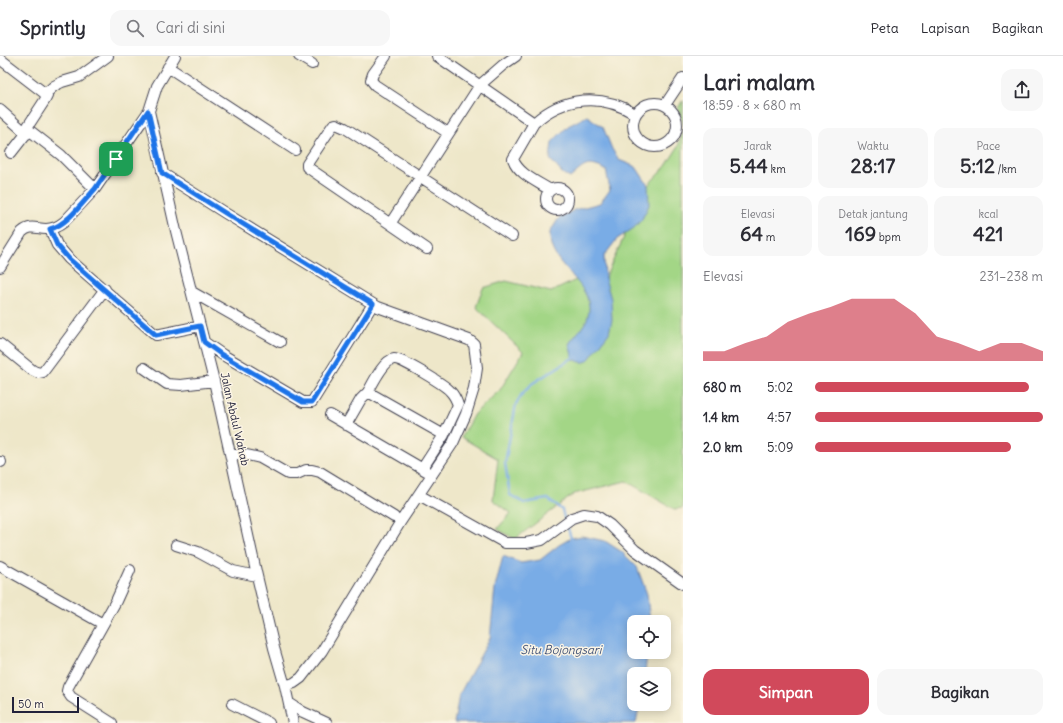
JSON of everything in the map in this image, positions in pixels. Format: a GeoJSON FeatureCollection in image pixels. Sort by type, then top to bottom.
{"type":"FeatureCollection","features":[{"type":"Feature","properties":{"kind":"street"},"geometry":{"type":"LineString","coordinates":[[45,94],[54,86],[62,82],[80,77],[108,56]]}},
{"type":"Feature","properties":{"kind":"street"},"geometry":{"type":"LineString","coordinates":[[0,267],[26,228],[34,227],[45,230],[59,226],[95,189],[148,111],[157,86],[175,56]]}},
{"type":"Feature","properties":{"kind":"street"},"geometry":{"type":"LineString","coordinates":[[299,56],[312,64]]}},
{"type":"Feature","properties":{"kind":"street"},"geometry":{"type":"LineString","coordinates":[[386,56],[373,74],[372,80],[375,85],[448,133]]}},
{"type":"Feature","properties":{"kind":"street"},"geometry":{"type":"LineString","coordinates":[[437,56],[534,123]]}},
{"type":"Feature","properties":{"kind":"street"},"geometry":{"type":"LineString","coordinates":[[390,224],[480,85],[516,56]]}},
{"type":"Feature","properties":{"kind":"street"},"geometry":{"type":"LineString","coordinates":[[0,59],[47,96],[28,126],[28,132],[11,153]]}},
{"type":"Feature","properties":{"kind":"street"},"geometry":{"type":"LineString","coordinates":[[168,67],[295,150]]}},
{"type":"Feature","properties":{"kind":"street"},"geometry":{"type":"LineString","coordinates":[[665,105],[683,78]]}},
{"type":"Feature","properties":{"kind":"street"},"geometry":{"type":"LineString","coordinates":[[550,190],[520,170],[513,159],[534,123],[540,117],[573,101],[587,100],[616,104],[635,114]]}},
{"type":"Feature","properties":{"kind":"street"},"geometry":{"type":"LineString","coordinates":[[657,102],[665,105],[673,111],[677,120],[677,130],[673,138],[666,145],[656,147],[647,146],[639,141],[634,132],[632,123],[635,114],[641,107],[648,103],[657,102]]}},
{"type":"Feature","properties":{"kind":"street"},"geometry":{"type":"LineString","coordinates":[[0,110],[61,155],[95,189]]}},
{"type":"Feature","properties":{"kind":"street","name":"Jalan Abdul Wahab"},"geometry":{"type":"LineString","coordinates":[[148,111],[214,381],[274,648],[285,686],[293,723]]}},
{"type":"Feature","properties":{"kind":"street"},"geometry":{"type":"LineString","coordinates":[[427,249],[308,170],[307,164],[333,125],[336,124],[345,128],[512,236]]}},
{"type":"Feature","properties":{"kind":"street"},"geometry":{"type":"LineString","coordinates":[[162,173],[373,304],[390,312],[469,340],[474,344],[477,368],[474,388],[466,414],[453,443],[431,474],[419,496],[392,534],[322,651],[301,678],[294,683],[285,686]]}},
{"type":"Feature","properties":{"kind":"street"},"geometry":{"type":"LineString","coordinates":[[50,229],[57,245],[69,259],[156,335],[200,326]]}},
{"type":"Feature","properties":{"kind":"street"},"geometry":{"type":"LineString","coordinates":[[0,344],[32,370],[38,373],[43,372],[105,289]]}},
{"type":"Feature","properties":{"kind":"street"},"geometry":{"type":"LineString","coordinates":[[192,292],[280,342]]}},
{"type":"Feature","properties":{"kind":"street"},"geometry":{"type":"LineString","coordinates":[[204,342],[222,355],[303,402],[312,402],[373,304]]}},
{"type":"Feature","properties":{"kind":"street"},"geometry":{"type":"LineString","coordinates":[[346,425],[361,399],[368,392],[379,372],[390,361],[398,359],[411,365],[450,391],[456,398],[458,405],[444,435],[422,469]]}},
{"type":"Feature","properties":{"kind":"street"},"geometry":{"type":"LineString","coordinates":[[144,368],[167,384],[181,385],[214,381]]}},
{"type":"Feature","properties":{"kind":"street"},"geometry":{"type":"LineString","coordinates":[[368,392],[444,435]]}},
{"type":"Feature","properties":{"kind":"street"},"geometry":{"type":"LineString","coordinates":[[330,415],[431,474]]}},
{"type":"Feature","properties":{"kind":"street"},"geometry":{"type":"LineString","coordinates":[[231,455],[247,455],[260,458],[288,474],[297,474],[306,470],[320,472],[394,517]]}},
{"type":"Feature","properties":{"kind":"street"},"geometry":{"type":"LineString","coordinates":[[419,496],[505,543],[526,543],[542,540],[572,518],[584,514],[597,516],[610,525],[635,550],[683,584]]}},
{"type":"Feature","properties":{"kind":"street"},"geometry":{"type":"LineString","coordinates":[[176,545],[198,552],[233,571],[258,576]]}},
{"type":"Feature","properties":{"kind":"street"},"geometry":{"type":"LineString","coordinates":[[0,566],[103,624]]}},
{"type":"Feature","properties":{"kind":"street"},"geometry":{"type":"LineString","coordinates":[[112,723],[71,697],[66,691],[116,601],[130,570]]}},
{"type":"Feature","properties":{"kind":"street"},"geometry":{"type":"LineString","coordinates":[[289,703],[302,712],[327,723]]}},
{"type":"Feature","properties":{"kind":"street"},"geometry":{"type":"LineString","coordinates":[[232,704],[269,723]]}},
{"type":"Feature","properties":{"kind":"green space"},"geometry":{"type":"Polygon","coordinates":[[[683,100],[683,126],[678,108],[683,100]]]}},
{"type":"Feature","properties":{"kind":"green space"},"geometry":{"type":"Polygon","coordinates":[[[683,127],[683,508],[674,509],[626,481],[574,494],[515,539],[497,529],[511,513],[493,500],[498,459],[461,437],[474,414],[500,390],[523,352],[476,307],[483,288],[506,281],[551,292],[576,280],[605,278],[648,185],[666,166],[678,147],[683,127]]]}},
{"type":"Feature","properties":{"kind":"water"},"geometry":{"type":"Polygon","coordinates":[[[587,116],[603,127],[612,149],[619,160],[636,167],[648,185],[649,205],[642,219],[634,228],[617,239],[604,256],[605,278],[611,299],[612,320],[609,333],[590,358],[586,362],[582,362],[573,359],[569,344],[587,319],[589,306],[587,297],[576,280],[556,256],[551,244],[550,232],[559,218],[574,210],[600,203],[610,190],[606,170],[590,165],[583,167],[570,178],[562,173],[550,159],[552,142],[568,126],[587,116]]]}},
{"type":"Feature","properties":{"kind":"water","name":"Situ Bojongsari"},"geometry":{"type":"Polygon","coordinates":[[[582,536],[605,541],[622,552],[637,567],[647,594],[649,615],[627,615],[627,659],[646,659],[646,667],[627,667],[627,711],[639,711],[636,723],[454,723],[459,695],[490,638],[495,588],[503,556],[521,563],[540,560],[559,545],[571,538],[582,536]]]}},
{"type":"Feature","properties":{"kind":"waterway"},"geometry":{"type":"LineString","coordinates":[[565,521],[562,510],[548,499],[524,503],[510,495],[505,463],[516,404],[522,394],[533,383],[574,357]]}},
{"type":"Feature","properties":{"kind":"waterway"},"geometry":{"type":"LineString","coordinates":[[567,525],[571,538]]}},
{"type":"Feature","properties":{"kind":"route"},"geometry":{"type":"LineString","coordinates":[[148,111],[162,173],[373,304],[312,402],[303,402],[222,355],[204,342],[200,326],[156,335],[69,259],[57,245],[50,229],[59,226],[64,222],[85,200],[95,189],[116,159],[148,111]]}}]}
